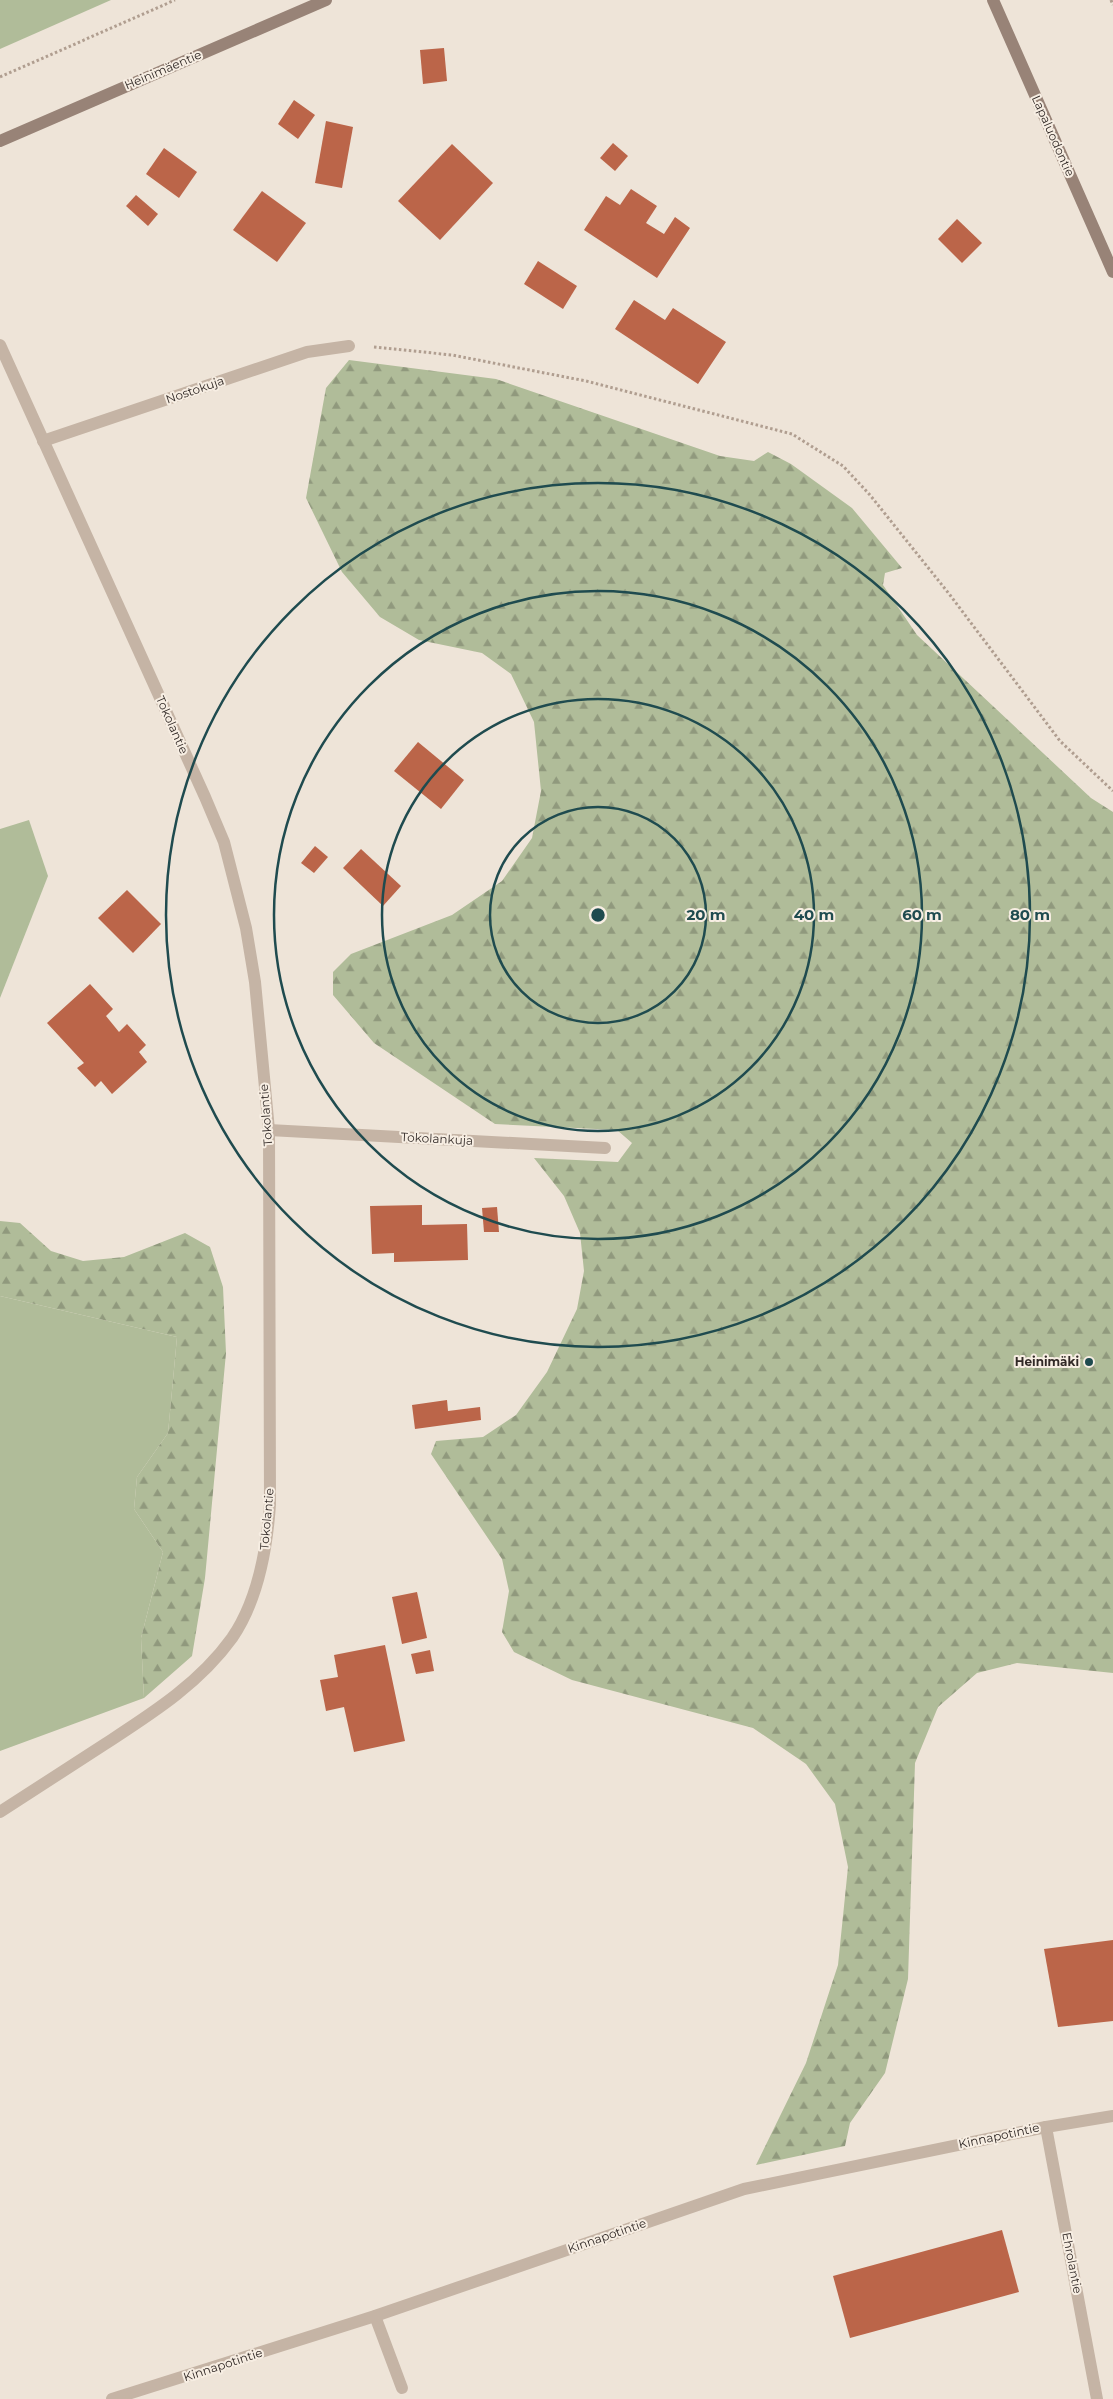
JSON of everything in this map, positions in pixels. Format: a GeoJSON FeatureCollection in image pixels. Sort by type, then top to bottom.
{"type":"FeatureCollection","features":[{"type":"Feature","properties":{"kind":"street","name":"Heinimäentie"},"geometry":{"type":"LineString","coordinates":[[0,141],[326,0]]}},
{"type":"Feature","properties":{"kind":"street","name":"Lapaluodontie"},"geometry":{"type":"LineString","coordinates":[[993,0],[1113,272]]}},
{"type":"Feature","properties":{"kind":"street","name":"Tokolantie"},"geometry":{"type":"LineString","coordinates":[[0,345],[224,842],[240,902],[255,982],[268,1130],[270,1504],[267,1540],[248,1606],[233,1636],[210,1664],[155,1712],[0,1812]]}},
{"type":"Feature","properties":{"kind":"street","name":"Nostokuja"},"geometry":{"type":"LineString","coordinates":[[43,441],[307,352],[349,346]]}},
{"type":"Feature","properties":{"kind":"street","name":"Tokolankuja"},"geometry":{"type":"LineString","coordinates":[[268,1130],[605,1148]]}},
{"type":"Feature","properties":{"kind":"street","name":"Kinnapotintie"},"geometry":{"type":"LineString","coordinates":[[112,2399],[375,2316],[744,2189],[1046,2127],[1113,2116]]}},
{"type":"Feature","properties":{"kind":"street","name":"Ehrolantie"},"geometry":{"type":"LineString","coordinates":[[1046,2127],[1097,2399]]}},
{"type":"Feature","properties":{"kind":"street"},"geometry":{"type":"LineString","coordinates":[[375,2316],[402,2388]]}},
{"type":"Feature","properties":{"kind":"path"},"geometry":{"type":"LineString","coordinates":[[0,77],[175,0]]}},
{"type":"Feature","properties":{"kind":"path"},"geometry":{"type":"LineString","coordinates":[[1111,0],[1113,5]]}},
{"type":"Feature","properties":{"kind":"path"},"geometry":{"type":"LineString","coordinates":[[349,346],[393,347],[452,355],[519,368],[640,394],[792,434],[843,466],[870,495],[950,594],[1060,741],[1113,791]]}},
{"type":"Feature","properties":{"kind":"green space"},"geometry":{"type":"Polygon","coordinates":[[[0,0],[111,0],[0,49],[0,0]]]}},
{"type":"Feature","properties":{"kind":"green space"},"geometry":{"type":"Polygon","coordinates":[[[349,360],[496,379],[720,456],[754,461],[768,452],[791,464],[852,508],[902,568],[885,573],[883,585],[917,635],[1091,798],[1113,812],[1113,1673],[1017,1663],[977,1673],[938,1707],[915,1763],[908,1979],[885,2073],[850,2123],[845,2146],[756,2165],[806,2063],[838,1965],[848,1867],[835,1804],[806,1764],[753,1728],[572,1680],[514,1652],[502,1632],[509,1591],[502,1559],[431,1454],[436,1441],[483,1437],[516,1415],[547,1372],[577,1309],[584,1271],[580,1233],[564,1196],[534,1158],[618,1162],[632,1143],[617,1130],[495,1124],[374,1043],[333,995],[333,972],[351,954],[452,915],[502,881],[532,838],[541,791],[534,722],[511,674],[482,653],[419,640],[380,617],[342,572],[306,498],[326,388],[349,360]]]}},
{"type":"Feature","properties":{"kind":"green space"},"geometry":{"type":"Polygon","coordinates":[[[29,820],[48,876],[0,998],[0,829],[29,820]]]}},
{"type":"Feature","properties":{"kind":"green space"},"geometry":{"type":"Polygon","coordinates":[[[0,1221],[20,1223],[51,1251],[83,1261],[124,1257],[185,1233],[210,1247],[223,1287],[226,1353],[205,1578],[192,1656],[144,1698],[141,1638],[163,1552],[134,1509],[137,1477],[168,1433],[177,1337],[0,1296],[0,1221]]]}},
{"type":"Feature","properties":{"kind":"green space"},"geometry":{"type":"Polygon","coordinates":[[[0,1296],[177,1337],[168,1433],[137,1477],[134,1509],[163,1552],[141,1638],[144,1698],[0,1751],[0,1296]]]}},
{"type":"Feature","properties":{"kind":"building"},"geometry":{"type":"Polygon","coordinates":[[[444,48],[447,81],[423,84],[420,50],[444,48]]]}},
{"type":"Feature","properties":{"kind":"building"},"geometry":{"type":"Polygon","coordinates":[[[294,100],[315,115],[298,139],[278,124],[294,100]]]}},
{"type":"Feature","properties":{"kind":"building"},"geometry":{"type":"Polygon","coordinates":[[[326,121],[353,127],[342,188],[315,183],[326,121]]]}},
{"type":"Feature","properties":{"kind":"building"},"geometry":{"type":"Polygon","coordinates":[[[613,143],[628,156],[615,171],[600,158],[613,143]]]}},
{"type":"Feature","properties":{"kind":"building"},"geometry":{"type":"Polygon","coordinates":[[[452,144],[493,183],[440,240],[398,201],[452,144]]]}},
{"type":"Feature","properties":{"kind":"building"},"geometry":{"type":"Polygon","coordinates":[[[164,148],[197,172],[179,198],[146,174],[164,148]]]}},
{"type":"Feature","properties":{"kind":"building"},"geometry":{"type":"Polygon","coordinates":[[[631,189],[657,206],[646,223],[664,234],[675,217],[690,228],[657,278],[584,230],[606,196],[620,205],[631,189]]]}},
{"type":"Feature","properties":{"kind":"building"},"geometry":{"type":"Polygon","coordinates":[[[262,191],[306,223],[277,262],[233,230],[262,191]]]}},
{"type":"Feature","properties":{"kind":"building"},"geometry":{"type":"Polygon","coordinates":[[[136,195],[158,214],[148,226],[126,206],[136,195]]]}},
{"type":"Feature","properties":{"kind":"building"},"geometry":{"type":"Polygon","coordinates":[[[957,219],[982,243],[962,263],[938,239],[957,219]]]}},
{"type":"Feature","properties":{"kind":"building"},"geometry":{"type":"Polygon","coordinates":[[[538,261],[577,286],[563,309],[524,284],[538,261]]]}},
{"type":"Feature","properties":{"kind":"building"},"geometry":{"type":"Polygon","coordinates":[[[634,300],[665,320],[673,308],[726,342],[698,384],[615,329],[634,300]]]}},
{"type":"Feature","properties":{"kind":"building"},"geometry":{"type":"Polygon","coordinates":[[[418,742],[464,780],[441,809],[394,771],[418,742]]]}},
{"type":"Feature","properties":{"kind":"building"},"geometry":{"type":"Polygon","coordinates":[[[315,846],[328,857],[314,873],[301,863],[315,846]]]}},
{"type":"Feature","properties":{"kind":"building"},"geometry":{"type":"Polygon","coordinates":[[[361,849],[401,886],[383,906],[343,868],[361,849]]]}},
{"type":"Feature","properties":{"kind":"building"},"geometry":{"type":"Polygon","coordinates":[[[127,890],[161,924],[133,953],[98,918],[127,890]]]}},
{"type":"Feature","properties":{"kind":"building"},"geometry":{"type":"Polygon","coordinates":[[[90,984],[113,1009],[106,1016],[119,1032],[127,1024],[146,1045],[139,1052],[147,1062],[112,1094],[101,1081],[95,1087],[77,1068],[84,1063],[47,1023],[90,984]]]}},
{"type":"Feature","properties":{"kind":"building"},"geometry":{"type":"Polygon","coordinates":[[[422,1205],[422,1225],[467,1224],[468,1260],[394,1262],[394,1253],[372,1254],[370,1206],[422,1205]]]}},
{"type":"Feature","properties":{"kind":"building"},"geometry":{"type":"Polygon","coordinates":[[[497,1207],[499,1232],[484,1232],[482,1208],[497,1207]]]}},
{"type":"Feature","properties":{"kind":"building"},"geometry":{"type":"Polygon","coordinates":[[[447,1400],[448,1411],[480,1407],[481,1420],[415,1429],[412,1405],[447,1400]]]}},
{"type":"Feature","properties":{"kind":"building"},"geometry":{"type":"Polygon","coordinates":[[[417,1592],[427,1638],[402,1644],[392,1597],[417,1592]]]}},
{"type":"Feature","properties":{"kind":"building"},"geometry":{"type":"Polygon","coordinates":[[[385,1645],[405,1741],[354,1752],[344,1707],[326,1711],[320,1680],[338,1677],[334,1655],[385,1645]]]}},
{"type":"Feature","properties":{"kind":"building"},"geometry":{"type":"Polygon","coordinates":[[[430,1650],[434,1671],[416,1674],[411,1654],[430,1650]]]}},
{"type":"Feature","properties":{"kind":"building"},"geometry":{"type":"Polygon","coordinates":[[[1113,1940],[1113,2021],[1058,2027],[1044,1949],[1113,1940]]]}},
{"type":"Feature","properties":{"kind":"building"},"geometry":{"type":"Polygon","coordinates":[[[1002,2230],[1019,2292],[850,2338],[833,2276],[1002,2230]]]}},
{"type":"Feature","properties":{"kind":"place","name":"Heinimäki"},"geometry":{"type":"Point","coordinates":[1089,1362]}}]}
